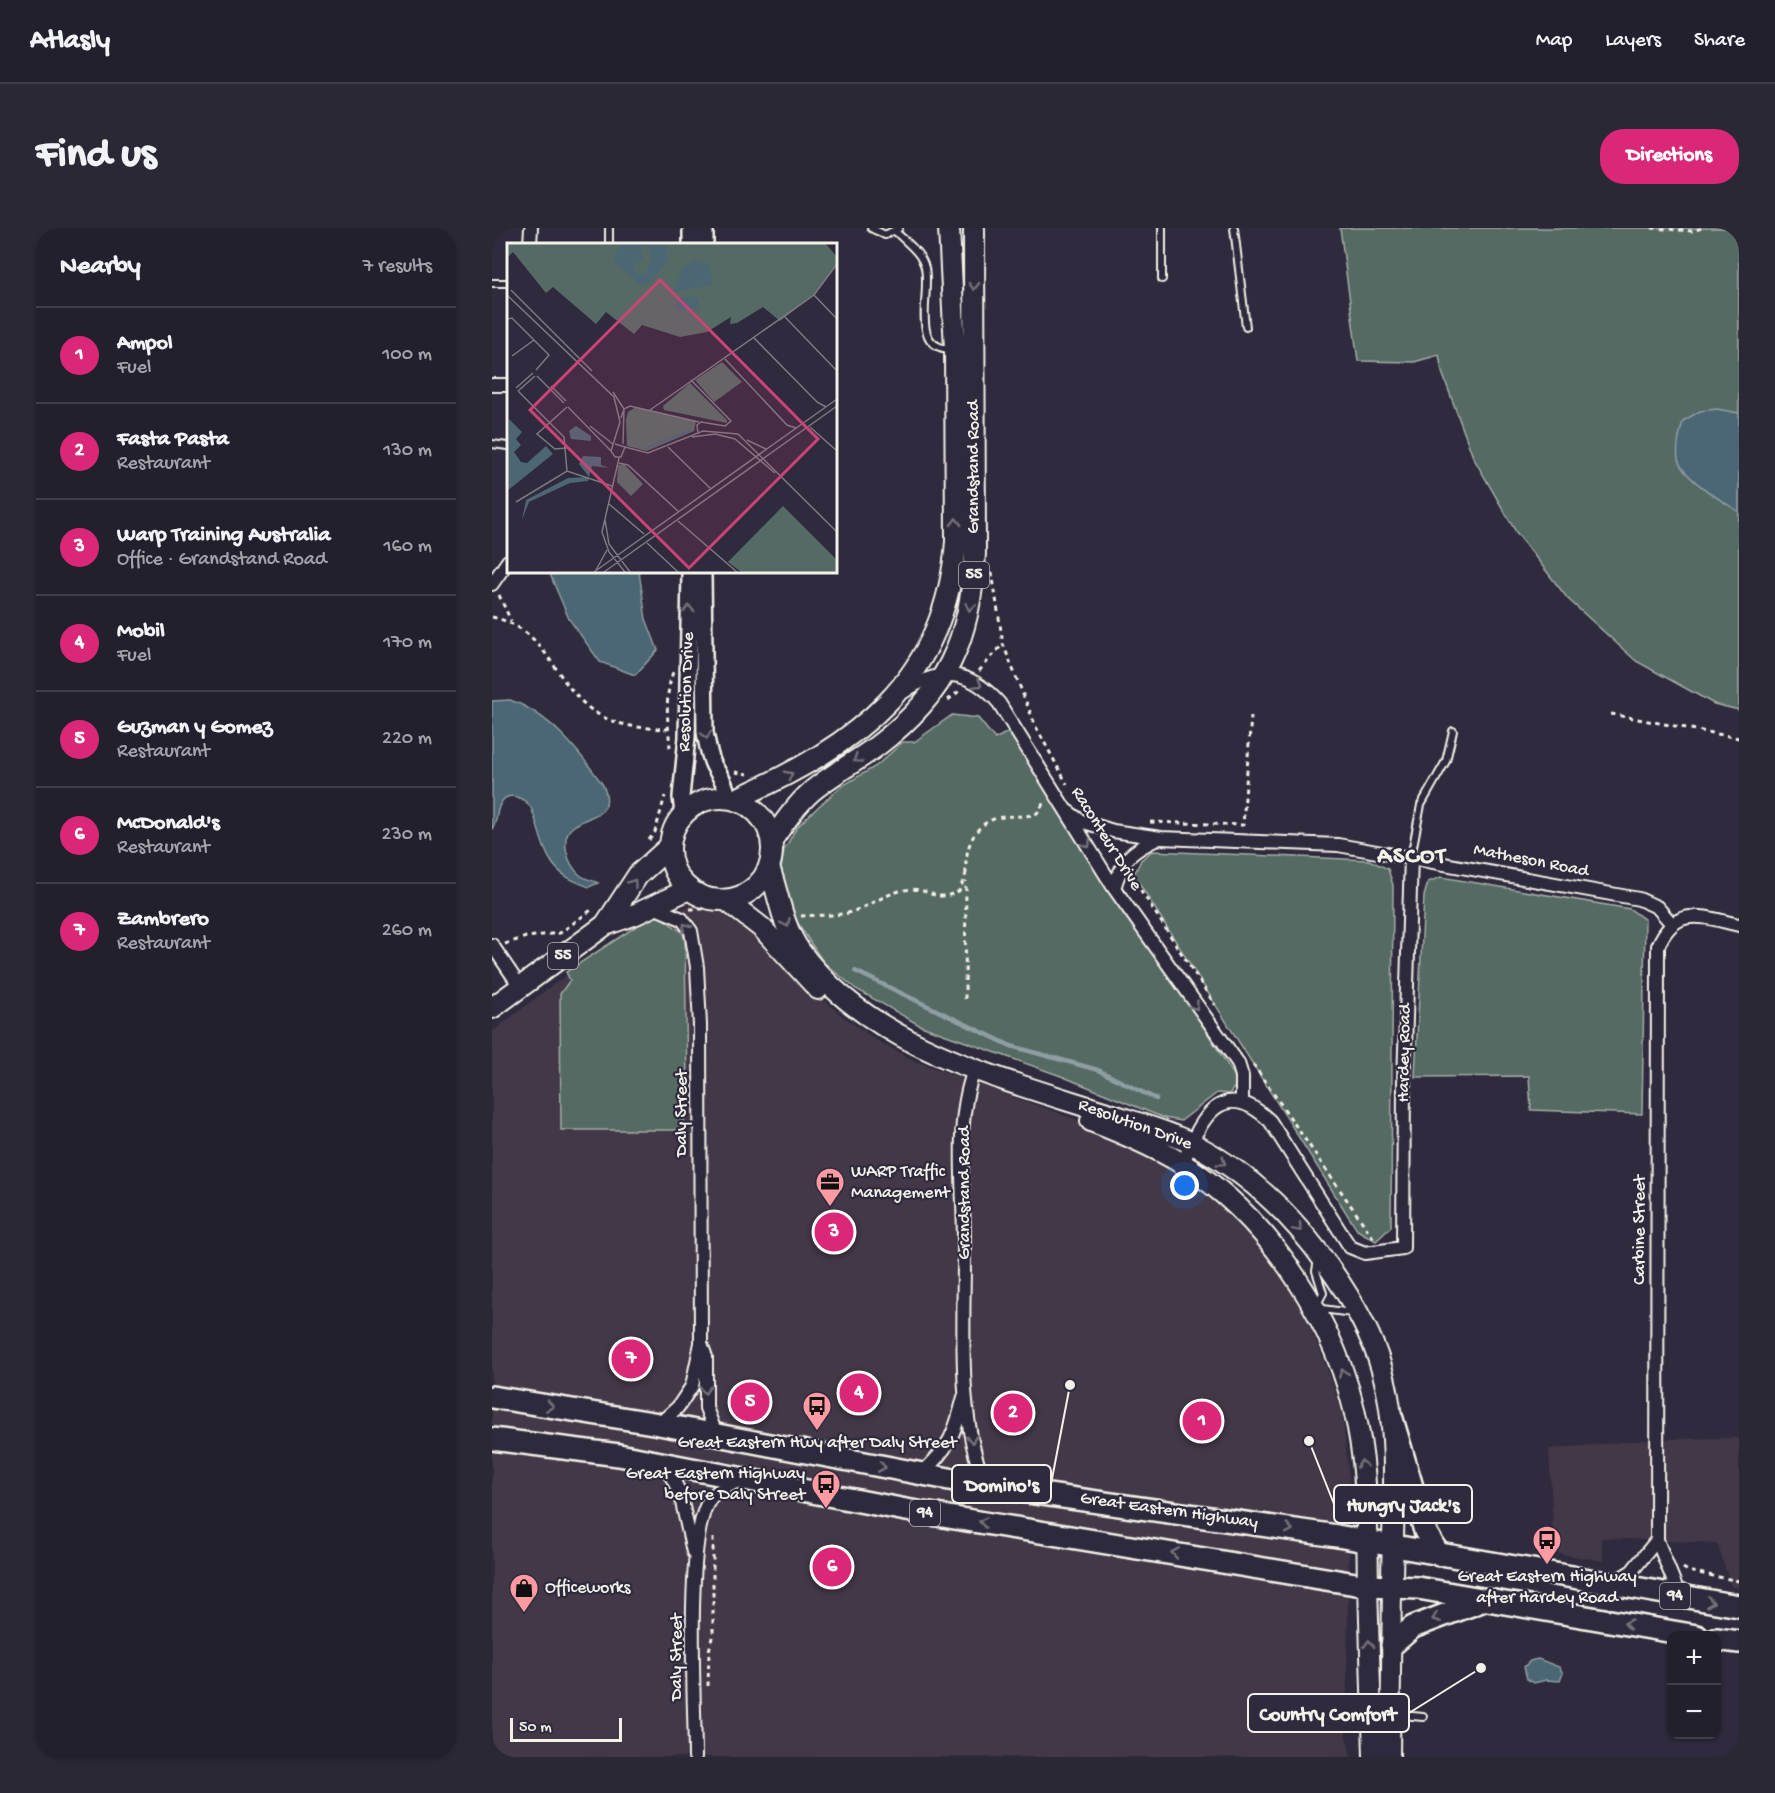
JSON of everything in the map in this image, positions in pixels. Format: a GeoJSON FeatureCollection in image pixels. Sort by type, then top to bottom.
{"type":"FeatureCollection","features":[{"type":"Feature","properties":{"kind":"highway","name":"Great Eastern Highway"},"geometry":{"type":"LineString","coordinates":[[492,1397],[659,1424],[986,1486],[1367,1542],[1739,1606]]}},
{"type":"Feature","properties":{"kind":"highway"},"geometry":{"type":"LineString","coordinates":[[1392,1419],[1425,1531],[1439,1555]]}},
{"type":"Feature","properties":{"kind":"highway","name":"94"},"geometry":{"type":"LineString","coordinates":[[492,1439],[569,1447],[906,1510],[1368,1586],[1418,1588],[1673,1631]]}},
{"type":"Feature","properties":{"kind":"highway"},"geometry":{"type":"LineString","coordinates":[[1392,1645],[1413,1627],[1485,1600]]}},
{"type":"Feature","properties":{"kind":"highway"},"geometry":{"type":"LineString","coordinates":[[1721,1640],[1739,1642]]}},
{"type":"Feature","properties":{"kind":"main road","name":"Grandstand Road"},"geometry":{"type":"LineString","coordinates":[[732,798],[789,776],[867,723],[888,703],[925,655],[947,599],[954,570],[955,349],[949,228]]}},
{"type":"Feature","properties":{"kind":"main road","name":"Grandstand Road"},"geometry":{"type":"LineString","coordinates":[[772,840],[791,813],[813,790],[878,745],[908,718],[946,673],[961,640],[973,595],[974,228]]}},
{"type":"Feature","properties":{"kind":"main road","name":"55"},"geometry":{"type":"LineString","coordinates":[[605,925],[638,875],[644,860],[669,847],[671,834],[683,813],[704,800],[732,798]]}},
{"type":"Feature","properties":{"kind":"main road"},"geometry":{"type":"LineString","coordinates":[[732,798],[760,815],[772,840]]}},
{"type":"Feature","properties":{"kind":"main road","name":"55"},"geometry":{"type":"LineString","coordinates":[[769,867],[772,840]]}},
{"type":"Feature","properties":{"kind":"main road"},"geometry":{"type":"LineString","coordinates":[[669,847],[671,863],[678,878],[700,896],[721,905],[753,889],[769,867]]}},
{"type":"Feature","properties":{"kind":"main road","name":"Resolution Drive"},"geometry":{"type":"LineString","coordinates":[[769,867],[782,913],[799,949],[831,985],[851,1001],[903,1037],[973,1074],[1108,1128],[1183,1164],[1233,1204],[1265,1236],[1285,1261],[1315,1308],[1337,1358],[1353,1406],[1362,1460],[1368,1586]]}},
{"type":"Feature","properties":{"kind":"main road","name":"55"},"geometry":{"type":"LineString","coordinates":[[492,1008],[605,925],[689,889]]}},
{"type":"Feature","properties":{"kind":"main road","name":"Resolution Drive"},"geometry":{"type":"LineString","coordinates":[[721,905],[762,928],[809,981],[848,1014],[914,1056],[1191,1143],[1225,1163],[1267,1196],[1319,1253],[1361,1317],[1383,1372],[1392,1419],[1392,1586]]}},
{"type":"Feature","properties":{"kind":"main road"},"geometry":{"type":"LineString","coordinates":[[1368,1586],[1373,1757]]}},
{"type":"Feature","properties":{"kind":"main road"},"geometry":{"type":"LineString","coordinates":[[1390,1757],[1392,1586]]}},
{"type":"Feature","properties":{"kind":"street"},"geometry":{"type":"LineString","coordinates":[[530,243],[531,228]]}},
{"type":"Feature","properties":{"kind":"street"},"geometry":{"type":"LineString","coordinates":[[494,582],[507,562]]}},
{"type":"Feature","properties":{"kind":"street","name":"Resolution Drive"},"geometry":{"type":"LineString","coordinates":[[683,813],[681,797],[687,736],[690,573]]}},
{"type":"Feature","properties":{"kind":"street","name":"Resolution Drive"},"geometry":{"type":"LineString","coordinates":[[704,573],[705,732],[714,766],[725,781],[732,798]]}},
{"type":"Feature","properties":{"kind":"street"},"geometry":{"type":"LineString","coordinates":[[888,703],[931,676],[946,673]]}},
{"type":"Feature","properties":{"kind":"street","name":"Raconteur Drive"},"geometry":{"type":"LineString","coordinates":[[946,673],[971,679],[990,692],[999,703],[1114,888],[1238,1063],[1242,1076],[1242,1102]]}},
{"type":"Feature","properties":{"kind":"street","name":"Matheson Road"},"geometry":{"type":"LineString","coordinates":[[1066,810],[1081,821],[1096,827],[1161,838],[1338,845],[1639,899],[1657,907],[1672,924]]}},
{"type":"Feature","properties":{"kind":"street"},"geometry":{"type":"LineString","coordinates":[[1114,888],[1128,856],[1161,838]]}},
{"type":"Feature","properties":{"kind":"street","name":"Hardey Road"},"geometry":{"type":"LineString","coordinates":[[1242,1102],[1257,1109],[1270,1121],[1350,1247],[1365,1252],[1403,1248],[1404,1082],[1411,857]]}},
{"type":"Feature","properties":{"kind":"street","name":"Daly Street"},"geometry":{"type":"LineString","coordinates":[[659,1424],[678,1407],[692,1386],[700,1343],[700,1025],[697,967],[691,931],[682,919],[660,902]]}},
{"type":"Feature","properties":{"kind":"street"},"geometry":{"type":"LineString","coordinates":[[1672,924],[1683,916],[1697,916],[1739,925]]}},
{"type":"Feature","properties":{"kind":"street","name":"Carbine Street"},"geometry":{"type":"LineString","coordinates":[[1672,924],[1658,946],[1657,1540],[1680,1597]]}},
{"type":"Feature","properties":{"kind":"street"},"geometry":{"type":"LineString","coordinates":[[493,947],[521,988]]}},
{"type":"Feature","properties":{"kind":"street","name":"Grandstand Road"},"geometry":{"type":"LineString","coordinates":[[973,1074],[963,1132],[966,1390],[972,1445],[986,1486]]}},
{"type":"Feature","properties":{"kind":"street"},"geometry":{"type":"LineString","coordinates":[[1183,1164],[1201,1121],[1219,1105],[1242,1102]]}},
{"type":"Feature","properties":{"kind":"street","name":"Daly Street"},"geometry":{"type":"LineString","coordinates":[[700,1343],[706,1357],[706,1408],[717,1436]]}},
{"type":"Feature","properties":{"kind":"street","name":"Grandstand Road"},"geometry":{"type":"LineString","coordinates":[[920,1474],[940,1456],[951,1442],[966,1390]]}},
{"type":"Feature","properties":{"kind":"street","name":"Daly Street"},"geometry":{"type":"LineString","coordinates":[[665,1464],[680,1493],[694,1556],[695,1757]]}},
{"type":"Feature","properties":{"kind":"street","name":"Daly Street"},"geometry":{"type":"LineString","coordinates":[[694,1556],[705,1509],[711,1497],[741,1479]]}},
{"type":"Feature","properties":{"kind":"street"},"geometry":{"type":"LineString","coordinates":[[1611,1584],[1632,1571],[1657,1540]]}},
{"type":"Feature","properties":{"kind":"lane"},"geometry":{"type":"LineString","coordinates":[[872,228],[880,235],[897,230],[920,256],[925,267],[926,331],[930,343],[940,349],[955,349]]}},
{"type":"Feature","properties":{"kind":"lane"},"geometry":{"type":"LineString","coordinates":[[1162,228],[1162,279]]}},
{"type":"Feature","properties":{"kind":"lane"},"geometry":{"type":"LineString","coordinates":[[1234,228],[1246,327]]}},
{"type":"Feature","properties":{"kind":"lane"},"geometry":{"type":"LineString","coordinates":[[492,444],[507,446]]}},
{"type":"Feature","properties":{"kind":"lane"},"geometry":{"type":"LineString","coordinates":[[1411,857],[1421,805],[1446,761],[1453,731]]}},
{"type":"Feature","properties":{"kind":"lane"},"geometry":{"type":"LineString","coordinates":[[1319,1253],[1316,1271],[1323,1293],[1315,1308],[1350,1312],[1361,1317]]}},
{"type":"Feature","properties":{"kind":"lane"},"geometry":{"type":"LineString","coordinates":[[1391,1714],[1423,1717]]}},
{"type":"Feature","properties":{"kind":"path"},"geometry":{"type":"LineString","coordinates":[[1652,228],[1692,231],[1702,228]]}},
{"type":"Feature","properties":{"kind":"path"},"geometry":{"type":"LineString","coordinates":[[992,572],[1003,644],[1036,727],[1070,790]]}},
{"type":"Feature","properties":{"kind":"path"},"geometry":{"type":"LineString","coordinates":[[494,582],[511,621],[542,648],[582,702],[595,713],[632,727],[668,729],[670,759]]}},
{"type":"Feature","properties":{"kind":"path"},"geometry":{"type":"LineString","coordinates":[[492,617],[511,621]]}},
{"type":"Feature","properties":{"kind":"path"},"geometry":{"type":"LineString","coordinates":[[941,705],[958,694],[1003,644]]}},
{"type":"Feature","properties":{"kind":"path"},"geometry":{"type":"LineString","coordinates":[[1611,714],[1739,738]]}},
{"type":"Feature","properties":{"kind":"path"},"geometry":{"type":"LineString","coordinates":[[1144,821],[1243,825],[1251,716]]}},
{"type":"Feature","properties":{"kind":"path"},"geometry":{"type":"LineString","coordinates":[[965,999],[965,856],[979,829],[1000,817],[1033,814],[1039,811],[1046,792],[1053,788]]}},
{"type":"Feature","properties":{"kind":"path"},"geometry":{"type":"LineString","coordinates":[[644,860],[656,832],[666,793]]}},
{"type":"Feature","properties":{"kind":"path"},"geometry":{"type":"LineString","coordinates":[[796,917],[847,913],[902,890],[916,888],[936,897],[950,895],[959,891],[966,874]]}},
{"type":"Feature","properties":{"kind":"path"},"geometry":{"type":"LineString","coordinates":[[493,947],[526,937],[560,933],[600,902]]}},
{"type":"Feature","properties":{"kind":"path"},"geometry":{"type":"LineString","coordinates":[[660,902],[680,909],[721,905]]}},
{"type":"Feature","properties":{"kind":"path"},"geometry":{"type":"LineString","coordinates":[[708,1698],[709,1651],[713,1633],[713,1531]]}},
{"type":"Feature","properties":{"kind":"path"},"geometry":{"type":"LineString","coordinates":[[1681,1566],[1688,1571],[1739,1581]]}},
{"type":"Feature","properties":{"kind":"shaded area"},"geometry":{"type":"Polygon","coordinates":[[[695,905],[726,907],[748,921],[793,972],[840,1014],[876,1040],[915,1061],[1072,1118],[1158,1153],[1201,1187],[1253,1234],[1296,1294],[1324,1360],[1342,1412],[1350,1486],[1346,1735],[1351,1757],[492,1757],[492,1032],[555,983],[661,915],[695,905]]]}},
{"type":"Feature","properties":{"kind":"shaded area"},"geometry":{"type":"Polygon","coordinates":[[[1739,1438],[1739,1588],[1731,1586],[1717,1543],[1601,1538],[1604,1561],[1554,1553],[1549,1449],[1658,1439],[1739,1438]]]}},
{"type":"Feature","properties":{"kind":"green space"},"geometry":{"type":"Polygon","coordinates":[[[1340,228],[1739,228],[1739,710],[1714,704],[1636,661],[1568,599],[1516,532],[1473,457],[1442,372],[1439,355],[1414,362],[1358,361],[1340,228]]]}},
{"type":"Feature","properties":{"kind":"green space"},"geometry":{"type":"Polygon","coordinates":[[[952,715],[978,718],[995,739],[1015,728],[1234,1075],[1237,1084],[1229,1094],[1217,1093],[1181,1121],[1164,1118],[1061,1076],[921,1026],[856,989],[823,962],[792,914],[781,868],[784,850],[797,827],[842,786],[876,766],[903,742],[914,742],[952,715]]]}},
{"type":"Feature","properties":{"kind":"green space"},"geometry":{"type":"Polygon","coordinates":[[[1152,851],[1369,860],[1388,869],[1393,885],[1391,1227],[1376,1241],[1357,1230],[1134,875],[1141,860],[1152,851]]]}},
{"type":"Feature","properties":{"kind":"green space"},"geometry":{"type":"Polygon","coordinates":[[[1441,877],[1630,909],[1645,920],[1642,1114],[1531,1110],[1529,1076],[1415,1077],[1424,896],[1428,882],[1441,877]]]}},
{"type":"Feature","properties":{"kind":"green space"},"geometry":{"type":"Polygon","coordinates":[[[659,916],[682,932],[685,940],[687,1089],[684,1125],[677,1130],[561,1130],[560,994],[570,980],[566,972],[649,918],[659,916]]]}},
{"type":"Feature","properties":{"kind":"water"},"geometry":{"type":"Polygon","coordinates":[[[1717,409],[1739,413],[1739,512],[1695,481],[1687,474],[1678,459],[1678,444],[1683,421],[1700,411],[1717,409]]]}},
{"type":"Feature","properties":{"kind":"water"},"geometry":{"type":"Polygon","coordinates":[[[549,573],[639,573],[646,619],[658,650],[635,675],[600,662],[569,619],[549,573]]]}},
{"type":"Feature","properties":{"kind":"water"},"geometry":{"type":"Polygon","coordinates":[[[510,700],[538,714],[551,724],[574,747],[603,785],[606,795],[604,808],[574,826],[566,837],[566,851],[572,865],[582,876],[598,883],[589,887],[559,871],[547,855],[531,808],[522,800],[514,796],[506,797],[499,807],[492,829],[492,701],[510,700]]]}},
{"type":"Feature","properties":{"kind":"water"},"geometry":{"type":"Polygon","coordinates":[[[1538,1659],[1559,1667],[1563,1673],[1560,1681],[1546,1680],[1534,1683],[1527,1679],[1524,1667],[1530,1661],[1538,1659]]]}},
{"type":"Feature","properties":{"kind":"waterway"},"geometry":{"type":"LineString","coordinates":[[855,971],[1011,1046],[1098,1070],[1156,1099]]}},
{"type":"Feature","properties":{"kind":"place","name":"WARP Traffic Management"},"geometry":{"type":"Point","coordinates":[830,1208]}},
{"type":"Feature","properties":{"kind":"place","name":"Warp Training Australia"},"geometry":{"type":"Point","coordinates":[834,1232]}},
{"type":"Feature","properties":{"kind":"place","name":"Zambrero"},"geometry":{"type":"Point","coordinates":[631,1359]}},
{"type":"Feature","properties":{"kind":"place","name":"Domino's"},"geometry":{"type":"Point","coordinates":[1070,1385]}},
{"type":"Feature","properties":{"kind":"place","name":"Mobil"},"geometry":{"type":"Point","coordinates":[859,1393]}},
{"type":"Feature","properties":{"kind":"place","name":"Guzman y Gomez"},"geometry":{"type":"Point","coordinates":[750,1402]}},
{"type":"Feature","properties":{"kind":"place","name":"Fasta Pasta"},"geometry":{"type":"Point","coordinates":[1013,1413]}},
{"type":"Feature","properties":{"kind":"place","name":"Ampol"},"geometry":{"type":"Point","coordinates":[1202,1421]}},
{"type":"Feature","properties":{"kind":"place","name":"Great Eastern Hwy after Daly Street"},"geometry":{"type":"Point","coordinates":[817,1432]}},
{"type":"Feature","properties":{"kind":"place","name":"Hungry Jack's"},"geometry":{"type":"Point","coordinates":[1309,1441]}},
{"type":"Feature","properties":{"kind":"place","name":"Great Eastern Highway before Daly Street"},"geometry":{"type":"Point","coordinates":[826,1510]}},
{"type":"Feature","properties":{"kind":"place","name":"Great Eastern Highway after Hardey Road"},"geometry":{"type":"Point","coordinates":[1547,1566]}},
{"type":"Feature","properties":{"kind":"place","name":"McDonald's"},"geometry":{"type":"Point","coordinates":[832,1567]}},
{"type":"Feature","properties":{"kind":"place","name":"Officeworks"},"geometry":{"type":"Point","coordinates":[524,1614]}},
{"type":"Feature","properties":{"kind":"place","name":"Country Comfort"},"geometry":{"type":"Point","coordinates":[1481,1668]}},
{"type":"Feature","properties":{"kind":"district","name":"ASCOT"},"geometry":{"type":"Point","coordinates":[1412,857]}}]}
